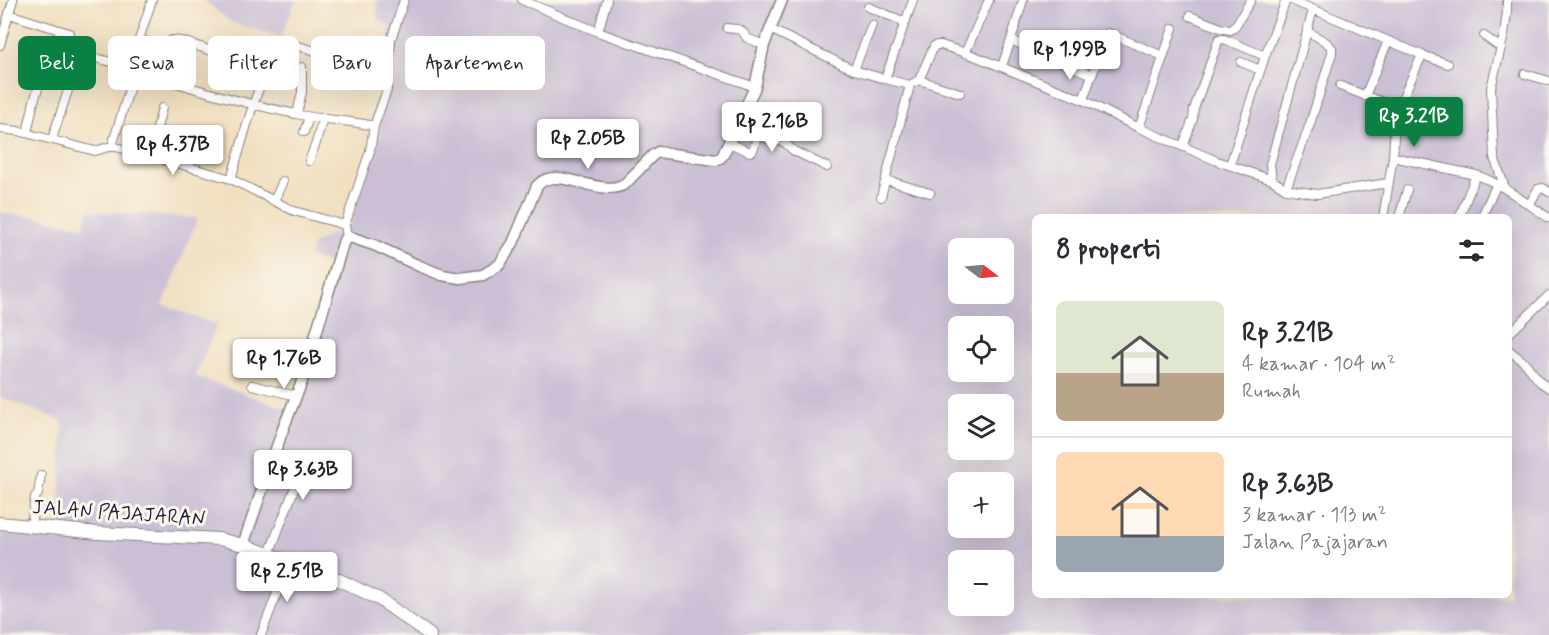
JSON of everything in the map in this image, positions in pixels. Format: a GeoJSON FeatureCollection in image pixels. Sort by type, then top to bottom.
{"type":"FeatureCollection","features":[{"type":"Feature","properties":{"kind":"main road","name":"JALAN PAJAJARAN"},"geometry":{"type":"LineString","coordinates":[[0,523],[104,533],[208,537],[243,545],[365,591],[430,635]]}},
{"type":"Feature","properties":{"kind":"street"},"geometry":{"type":"LineString","coordinates":[[0,45],[13,0]]}},
{"type":"Feature","properties":{"kind":"street"},"geometry":{"type":"LineString","coordinates":[[141,36],[152,0]]}},
{"type":"Feature","properties":{"kind":"street"},"geometry":{"type":"LineString","coordinates":[[392,36],[404,0]]}},
{"type":"Feature","properties":{"kind":"street"},"geometry":{"type":"LineString","coordinates":[[522,0],[598,33],[755,87]]}},
{"type":"Feature","properties":{"kind":"street"},"geometry":{"type":"LineString","coordinates":[[598,33],[607,0]]}},
{"type":"Feature","properties":{"kind":"street"},"geometry":{"type":"LineString","coordinates":[[243,545],[283,429],[302,384],[344,240],[350,237],[374,245],[442,275],[460,278],[483,275],[499,265],[509,249],[541,180],[554,178],[612,189],[626,184],[658,152],[716,160],[720,158],[755,87],[764,45],[782,0]]}},
{"type":"Feature","properties":{"kind":"street"},"geometry":{"type":"LineString","coordinates":[[885,79],[913,0]]}},
{"type":"Feature","properties":{"kind":"street"},"geometry":{"type":"LineString","coordinates":[[965,53],[989,0]]}},
{"type":"Feature","properties":{"kind":"street"},"geometry":{"type":"LineString","coordinates":[[1002,66],[1023,0]]}},
{"type":"Feature","properties":{"kind":"street"},"geometry":{"type":"LineString","coordinates":[[1190,15],[1223,29],[1231,30],[1251,0]]}},
{"type":"Feature","properties":{"kind":"street"},"geometry":{"type":"LineString","coordinates":[[1230,165],[1265,56],[1289,0],[1448,64]]}},
{"type":"Feature","properties":{"kind":"street"},"geometry":{"type":"LineString","coordinates":[[1484,214],[1501,186],[1494,158],[1491,88],[1501,48],[1507,0]]}},
{"type":"Feature","properties":{"kind":"street"},"geometry":{"type":"LineString","coordinates":[[868,7],[905,22]]}},
{"type":"Feature","properties":{"kind":"street"},"geometry":{"type":"LineString","coordinates":[[1272,180],[1270,164],[1314,10]]}},
{"type":"Feature","properties":{"kind":"street"},"geometry":{"type":"LineString","coordinates":[[9,14],[69,33],[69,36]]}},
{"type":"Feature","properties":{"kind":"street"},"geometry":{"type":"LineString","coordinates":[[854,70],[872,25]]}},
{"type":"Feature","properties":{"kind":"street"},"geometry":{"type":"LineString","coordinates":[[727,28],[741,30],[747,38],[764,45]]}},
{"type":"Feature","properties":{"kind":"street"},"geometry":{"type":"LineString","coordinates":[[1139,128],[1173,28]]}},
{"type":"Feature","properties":{"kind":"street"},"geometry":{"type":"LineString","coordinates":[[770,29],[854,70],[910,85],[919,80],[934,46],[941,45],[1002,66],[1083,100],[1139,128],[1272,180],[1286,189],[1317,194],[1388,183]]}},
{"type":"Feature","properties":{"kind":"street"},"geometry":{"type":"LineString","coordinates":[[1286,189],[1310,124],[1332,53],[1332,48],[1326,42],[1308,31]]}},
{"type":"Feature","properties":{"kind":"street"},"geometry":{"type":"LineString","coordinates":[[1083,100],[1108,33],[1163,56]]}},
{"type":"Feature","properties":{"kind":"street"},"geometry":{"type":"LineString","coordinates":[[1484,36],[1501,48]]}},
{"type":"Feature","properties":{"kind":"street"},"geometry":{"type":"LineString","coordinates":[[1183,146],[1219,39],[1265,56]]}},
{"type":"Feature","properties":{"kind":"street"},"geometry":{"type":"LineString","coordinates":[[1011,40],[1092,75]]}},
{"type":"Feature","properties":{"kind":"street"},"geometry":{"type":"LineString","coordinates":[[1365,96],[1388,41]]}},
{"type":"Feature","properties":{"kind":"street"},"geometry":{"type":"LineString","coordinates":[[1384,214],[1398,108],[1422,55]]}},
{"type":"Feature","properties":{"kind":"street"},"geometry":{"type":"LineString","coordinates":[[1241,62],[1260,70]]}},
{"type":"Feature","properties":{"kind":"street"},"geometry":{"type":"LineString","coordinates":[[297,114],[302,92],[302,67]]}},
{"type":"Feature","properties":{"kind":"street"},"geometry":{"type":"LineString","coordinates":[[1525,74],[1549,81]]}},
{"type":"Feature","properties":{"kind":"street"},"geometry":{"type":"LineString","coordinates":[[919,80],[960,93]]}},
{"type":"Feature","properties":{"kind":"street"},"geometry":{"type":"LineString","coordinates":[[881,197],[910,85]]}},
{"type":"Feature","properties":{"kind":"street"},"geometry":{"type":"LineString","coordinates":[[1340,86],[1398,108]]}},
{"type":"Feature","properties":{"kind":"street"},"geometry":{"type":"LineString","coordinates":[[196,88],[309,117],[374,126]]}},
{"type":"Feature","properties":{"kind":"street"},"geometry":{"type":"LineString","coordinates":[[27,133],[38,90]]}},
{"type":"Feature","properties":{"kind":"street"},"geometry":{"type":"LineString","coordinates":[[52,139],[69,90]]}},
{"type":"Feature","properties":{"kind":"street"},"geometry":{"type":"LineString","coordinates":[[112,146],[129,90]]}},
{"type":"Feature","properties":{"kind":"street"},"geometry":{"type":"LineString","coordinates":[[231,179],[258,90]]}},
{"type":"Feature","properties":{"kind":"street"},"geometry":{"type":"LineString","coordinates":[[347,238],[345,225],[387,90]]}},
{"type":"Feature","properties":{"kind":"street"},"geometry":{"type":"LineString","coordinates":[[150,156],[162,108]]}},
{"type":"Feature","properties":{"kind":"street"},"geometry":{"type":"LineString","coordinates":[[304,132],[309,117]]}},
{"type":"Feature","properties":{"kind":"street"},"geometry":{"type":"LineString","coordinates":[[309,161],[323,118]]}},
{"type":"Feature","properties":{"kind":"street"},"geometry":{"type":"LineString","coordinates":[[0,129],[27,133],[95,151],[112,146],[150,156],[231,179],[294,211],[345,225]]}},
{"type":"Feature","properties":{"kind":"street"},"geometry":{"type":"LineString","coordinates":[[729,143],[750,152],[759,136],[784,142],[791,149],[827,167]]}},
{"type":"Feature","properties":{"kind":"street"},"geometry":{"type":"LineString","coordinates":[[1393,157],[1476,175],[1501,186],[1549,218]]}},
{"type":"Feature","properties":{"kind":"street"},"geometry":{"type":"LineString","coordinates":[[1461,214],[1476,175]]}},
{"type":"Feature","properties":{"kind":"street"},"geometry":{"type":"LineString","coordinates":[[886,180],[930,193]]}},
{"type":"Feature","properties":{"kind":"street"},"geometry":{"type":"LineString","coordinates":[[274,201],[283,181]]}},
{"type":"Feature","properties":{"kind":"street"},"geometry":{"type":"LineString","coordinates":[[1529,205],[1538,189],[1548,188]]}},
{"type":"Feature","properties":{"kind":"street"},"geometry":{"type":"LineString","coordinates":[[1400,214],[1407,190]]}},
{"type":"Feature","properties":{"kind":"street"},"geometry":{"type":"LineString","coordinates":[[1512,331],[1549,295]]}},
{"type":"Feature","properties":{"kind":"street"},"geometry":{"type":"LineString","coordinates":[[1512,353],[1549,388]]}},
{"type":"Feature","properties":{"kind":"street"},"geometry":{"type":"LineString","coordinates":[[252,384],[296,396]]}},
{"type":"Feature","properties":{"kind":"street"},"geometry":{"type":"LineString","coordinates":[[269,554],[304,464]]}},
{"type":"Feature","properties":{"kind":"street"},"geometry":{"type":"LineString","coordinates":[[31,526],[41,475]]}},
{"type":"Feature","properties":{"kind":"street"},"geometry":{"type":"LineString","coordinates":[[261,635],[289,562]]}},
{"type":"Feature","properties":{"kind":"shaded area"},"geometry":{"type":"Polygon","coordinates":[[[204,0],[296,0],[281,36],[232,23],[204,0]]]}},
{"type":"Feature","properties":{"kind":"shaded area"},"geometry":{"type":"Polygon","coordinates":[[[377,0],[1549,0],[1549,635],[0,635],[0,532],[59,541],[63,421],[0,397],[0,211],[6,214],[31,216],[84,227],[88,211],[198,218],[163,305],[217,325],[195,376],[290,410],[332,265],[309,257],[313,244],[349,227],[377,137],[387,90],[393,90],[393,36],[388,36],[391,27],[377,18],[377,0]]]}}]}
